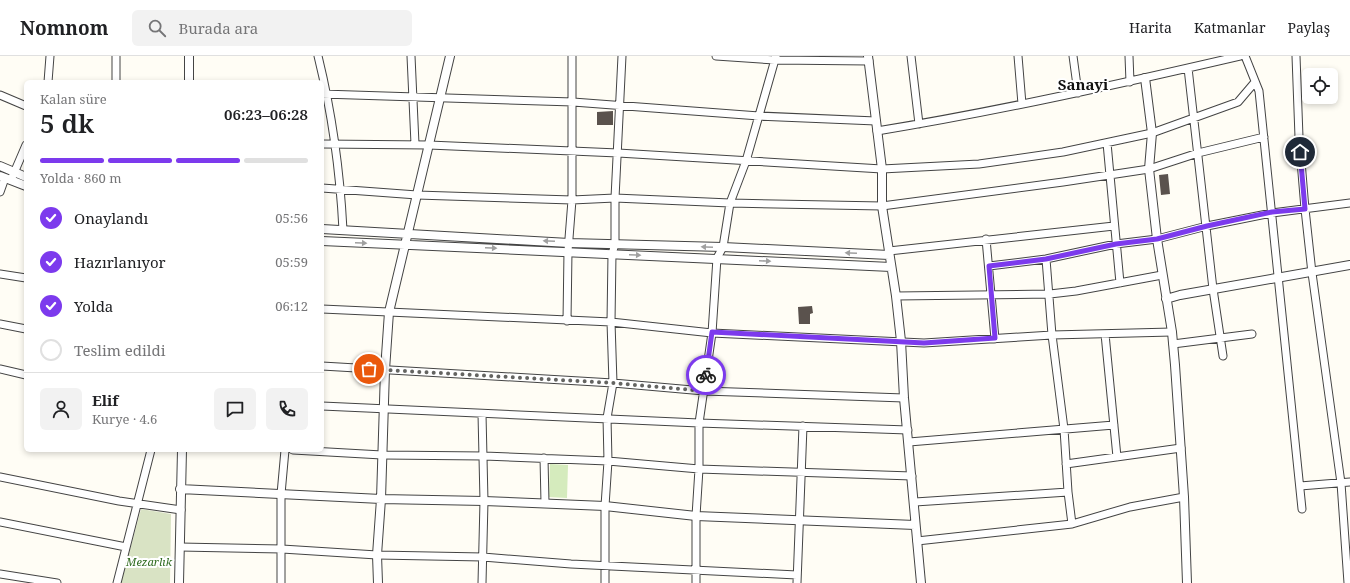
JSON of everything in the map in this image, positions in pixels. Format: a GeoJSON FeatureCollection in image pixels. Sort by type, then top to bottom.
{"type":"FeatureCollection","features":[{"type":"Feature","properties":{"kind":"street"},"geometry":{"type":"LineString","coordinates":[[48,80],[50,56]]}},
{"type":"Feature","properties":{"kind":"street"},"geometry":{"type":"LineString","coordinates":[[116,56],[116,80]]}},
{"type":"Feature","properties":{"kind":"street"},"geometry":{"type":"LineString","coordinates":[[189,56],[189,80]]}},
{"type":"Feature","properties":{"kind":"street"},"geometry":{"type":"LineString","coordinates":[[318,56],[322,80]]}},
{"type":"Feature","properties":{"kind":"street"},"geometry":{"type":"LineString","coordinates":[[411,56],[415,144]]}},
{"type":"Feature","properties":{"kind":"street"},"geometry":{"type":"LineString","coordinates":[[378,583],[377,555],[381,499],[384,370],[389,312],[450,56]]}},
{"type":"Feature","properties":{"kind":"street"},"geometry":{"type":"LineString","coordinates":[[567,321],[568,252],[572,200],[573,152],[572,56]]}},
{"type":"Feature","properties":{"kind":"street"},"geometry":{"type":"LineString","coordinates":[[605,583],[605,506],[608,461],[607,418],[613,383],[611,322],[612,254],[615,244],[615,198],[622,56]]}},
{"type":"Feature","properties":{"kind":"street"},"geometry":{"type":"LineString","coordinates":[[716,56],[776,58],[869,58],[882,169],[882,206],[896,296],[901,341],[904,398],[912,476],[915,525],[922,583]]}},
{"type":"Feature","properties":{"kind":"street"},"geometry":{"type":"LineString","coordinates":[[911,56],[919,124]]}},
{"type":"Feature","properties":{"kind":"street"},"geometry":{"type":"LineString","coordinates":[[1018,56],[1022,104]]}},
{"type":"Feature","properties":{"kind":"street"},"geometry":{"type":"LineString","coordinates":[[1073,56],[1078,93]]}},
{"type":"Feature","properties":{"kind":"street"},"geometry":{"type":"LineString","coordinates":[[1129,56],[1130,82]]}},
{"type":"Feature","properties":{"kind":"street"},"geometry":{"type":"LineString","coordinates":[[877,131],[1078,93],[1240,56]]}},
{"type":"Feature","properties":{"kind":"street"},"geometry":{"type":"LineString","coordinates":[[1245,56],[1259,91],[1272,212],[1277,278],[1302,509]]}},
{"type":"Feature","properties":{"kind":"street"},"geometry":{"type":"LineString","coordinates":[[1296,56],[1299,138],[1305,209],[1312,273],[1341,483],[1348,583]]}},
{"type":"Feature","properties":{"kind":"street"},"geometry":{"type":"LineString","coordinates":[[696,583],[696,516],[699,469],[699,423],[712,332],[717,258],[723,247],[730,203],[746,161],[776,58]]}},
{"type":"Feature","properties":{"kind":"street"},"geometry":{"type":"LineString","coordinates":[[1188,68],[1213,290],[1223,356]]}},
{"type":"Feature","properties":{"kind":"street"},"geometry":{"type":"LineString","coordinates":[[1145,78],[1152,133],[1149,169],[1162,276],[1173,344],[1184,497],[1187,583]]}},
{"type":"Feature","properties":{"kind":"street"},"geometry":{"type":"LineString","coordinates":[[324,144],[429,144],[618,153],[882,169],[979,164],[1063,152],[1152,133],[1238,102],[1255,82]]}},
{"type":"Feature","properties":{"kind":"street"},"geometry":{"type":"LineString","coordinates":[[343,230],[341,189],[325,94],[573,102],[759,116],[876,121]]}},
{"type":"Feature","properties":{"kind":"street"},"geometry":{"type":"LineString","coordinates":[[0,95],[24,105]]}},
{"type":"Feature","properties":{"kind":"street"},"geometry":{"type":"LineString","coordinates":[[324,188],[417,195],[572,200],[615,198],[730,203],[882,206],[1149,169],[1198,153],[1264,137]]}},
{"type":"Feature","properties":{"kind":"street"},"geometry":{"type":"LineString","coordinates":[[1107,143],[1120,283]]}},
{"type":"Feature","properties":{"kind":"street"},"geometry":{"type":"LineString","coordinates":[[0,192],[5,178],[14,172],[24,150]]}},
{"type":"Feature","properties":{"kind":"street"},"geometry":{"type":"LineString","coordinates":[[0,166],[24,176]]}},
{"type":"Feature","properties":{"kind":"street"},"geometry":{"type":"LineString","coordinates":[[5,178],[24,185]]}},
{"type":"Feature","properties":{"kind":"street"},"geometry":{"type":"LineString","coordinates":[[989,266],[1046,259],[1116,244],[1157,239],[1207,226],[1272,212],[1350,204]]}},
{"type":"Feature","properties":{"kind":"street"},"geometry":{"type":"LineString","coordinates":[[324,229],[615,244],[889,253],[986,239],[1114,226]]}},
{"type":"Feature","properties":{"kind":"street"},"geometry":{"type":"LineString","coordinates":[[986,239],[995,338]]}},
{"type":"Feature","properties":{"kind":"street"},"geometry":{"type":"LineString","coordinates":[[324,241],[891,267]]}},
{"type":"Feature","properties":{"kind":"street"},"geometry":{"type":"LineString","coordinates":[[1046,259],[1050,294],[1052,335],[1064,429],[1068,492],[1072,524]]}},
{"type":"Feature","properties":{"kind":"street"},"geometry":{"type":"LineString","coordinates":[[1166,299],[1350,265]]}},
{"type":"Feature","properties":{"kind":"street"},"geometry":{"type":"LineString","coordinates":[[0,274],[24,278]]}},
{"type":"Feature","properties":{"kind":"street"},"geometry":{"type":"LineString","coordinates":[[896,296],[1050,294],[1162,276]]}},
{"type":"Feature","properties":{"kind":"street"},"geometry":{"type":"LineString","coordinates":[[324,309],[611,322],[712,332],[924,343],[1052,335],[1172,332]]}},
{"type":"Feature","properties":{"kind":"street"},"geometry":{"type":"LineString","coordinates":[[0,324],[24,329]]}},
{"type":"Feature","properties":{"kind":"street"},"geometry":{"type":"LineString","coordinates":[[1105,334],[1117,457]]}},
{"type":"Feature","properties":{"kind":"street"},"geometry":{"type":"LineString","coordinates":[[1173,344],[1252,334]]}},
{"type":"Feature","properties":{"kind":"street"},"geometry":{"type":"LineString","coordinates":[[324,366],[613,383],[704,391],[904,398]]}},
{"type":"Feature","properties":{"kind":"street"},"geometry":{"type":"LineString","coordinates":[[0,369],[24,375]]}},
{"type":"Feature","properties":{"kind":"street"},"geometry":{"type":"LineString","coordinates":[[324,406],[699,423],[908,430]]}},
{"type":"Feature","properties":{"kind":"street"},"geometry":{"type":"LineString","coordinates":[[482,414],[484,456],[482,583]]}},
{"type":"Feature","properties":{"kind":"street"},"geometry":{"type":"LineString","coordinates":[[909,442],[1114,425]]}},
{"type":"Feature","properties":{"kind":"street"},"geometry":{"type":"LineString","coordinates":[[797,583],[803,426]]}},
{"type":"Feature","properties":{"kind":"street"},"geometry":{"type":"LineString","coordinates":[[1066,464],[1181,448]]}},
{"type":"Feature","properties":{"kind":"street"},"geometry":{"type":"LineString","coordinates":[[117,583],[151,452]]}},
{"type":"Feature","properties":{"kind":"street"},"geometry":{"type":"LineString","coordinates":[[179,583],[182,452]]}},
{"type":"Feature","properties":{"kind":"street"},"geometry":{"type":"LineString","coordinates":[[281,583],[281,494],[284,452]]}},
{"type":"Feature","properties":{"kind":"street"},"geometry":{"type":"LineString","coordinates":[[324,452],[382,455],[544,458],[608,461],[699,469],[912,476]]}},
{"type":"Feature","properties":{"kind":"street"},"geometry":{"type":"LineString","coordinates":[[544,458],[545,503]]}},
{"type":"Feature","properties":{"kind":"street"},"geometry":{"type":"LineString","coordinates":[[0,477],[180,510]]}},
{"type":"Feature","properties":{"kind":"street"},"geometry":{"type":"LineString","coordinates":[[1300,486],[1350,482]]}},
{"type":"Feature","properties":{"kind":"street"},"geometry":{"type":"LineString","coordinates":[[180,489],[381,499],[545,503],[605,506],[696,516],[915,525]]}},
{"type":"Feature","properties":{"kind":"street"},"geometry":{"type":"LineString","coordinates":[[914,502],[1068,492]]}},
{"type":"Feature","properties":{"kind":"street"},"geometry":{"type":"LineString","coordinates":[[917,541],[1072,524],[1130,507],[1184,497]]}},
{"type":"Feature","properties":{"kind":"street"},"geometry":{"type":"LineString","coordinates":[[0,522],[126,547]]}},
{"type":"Feature","properties":{"kind":"street"},"geometry":{"type":"LineString","coordinates":[[180,548],[282,549],[377,555],[483,557],[606,566],[696,569],[797,575]]}},
{"type":"Feature","properties":{"kind":"street"},"geometry":{"type":"LineString","coordinates":[[0,574],[57,583]]}},
{"type":"Feature","properties":{"kind":"green space"},"geometry":{"type":"Polygon","coordinates":[[[550,464],[568,465],[567,498],[549,497],[550,464]]]}},
{"type":"Feature","properties":{"kind":"green space","name":"Mezarlık"},"geometry":{"type":"Polygon","coordinates":[[[141,509],[171,514],[170,583],[121,583],[141,509]]]}},
{"type":"Feature","properties":{"kind":"building"},"geometry":{"type":"Polygon","coordinates":[[[613,111],[613,125],[597,125],[597,112],[613,111]]]}},
{"type":"Feature","properties":{"kind":"building"},"geometry":{"type":"Polygon","coordinates":[[[1168,174],[1170,194],[1161,195],[1159,175],[1168,174]]]}},
{"type":"Feature","properties":{"kind":"building"},"geometry":{"type":"Polygon","coordinates":[[[812,306],[813,313],[810,314],[810,324],[799,324],[798,307],[812,306]]]}},
{"type":"Feature","properties":{"kind":"way so far"},"geometry":{"type":"LineString","coordinates":[[369,369],[613,383],[704,391],[706,375]]}},
{"type":"Feature","properties":{"kind":"district","name":"Sanayi"},"geometry":{"type":"Point","coordinates":[1083,85]}},
{"type":"Feature","properties":{"kind":"route"},"geometry":{"type":"LineString","coordinates":[[706,375],[712,332],[924,343],[995,338],[989,266],[1046,259],[1116,244],[1157,239],[1207,226],[1272,212],[1305,209],[1300,152]]}}]}
